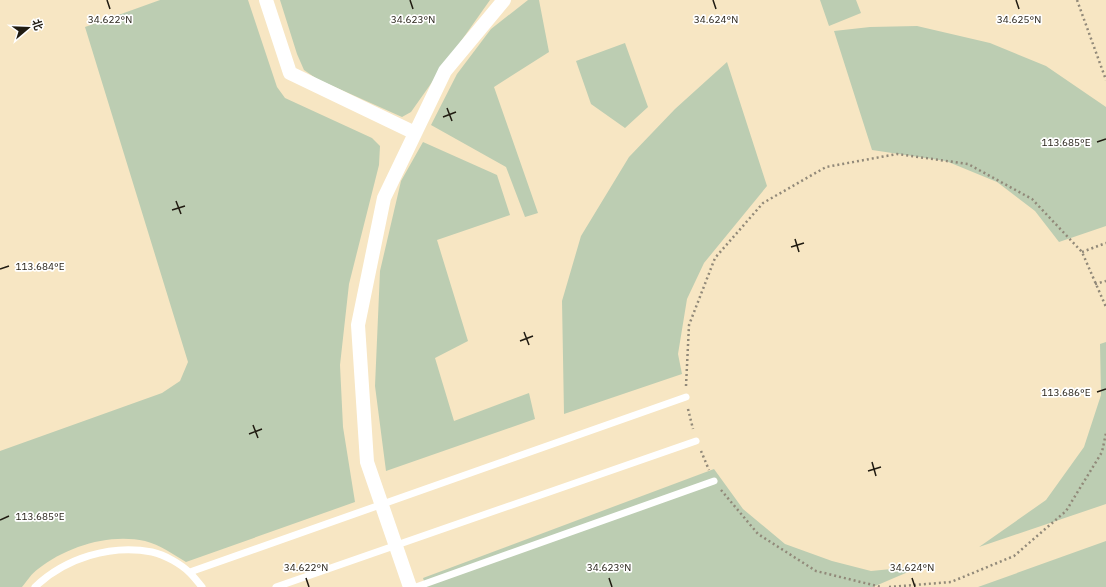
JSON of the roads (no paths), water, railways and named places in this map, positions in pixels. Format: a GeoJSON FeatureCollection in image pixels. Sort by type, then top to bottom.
{"type":"FeatureCollection","features":[{"type":"Feature","properties":{"kind":"street"},"geometry":{"type":"LineString","coordinates":[[266,0],[290,74],[415,133]]}},
{"type":"Feature","properties":{"kind":"street"},"geometry":{"type":"LineString","coordinates":[[410,587],[367,462],[358,325],[384,198],[446,71],[504,0]]}},
{"type":"Feature","properties":{"kind":"lane"},"geometry":{"type":"LineString","coordinates":[[190,572],[686,398]]}},
{"type":"Feature","properties":{"kind":"lane"},"geometry":{"type":"LineString","coordinates":[[276,587],[696,441]]}},
{"type":"Feature","properties":{"kind":"lane"},"geometry":{"type":"LineString","coordinates":[[416,587],[714,481]]}},
{"type":"Feature","properties":{"kind":"lane"},"geometry":{"type":"LineString","coordinates":[[35,587],[43,580],[74,560],[92,554],[130,550],[153,552],[173,561],[190,572],[202,587]]}}]}
